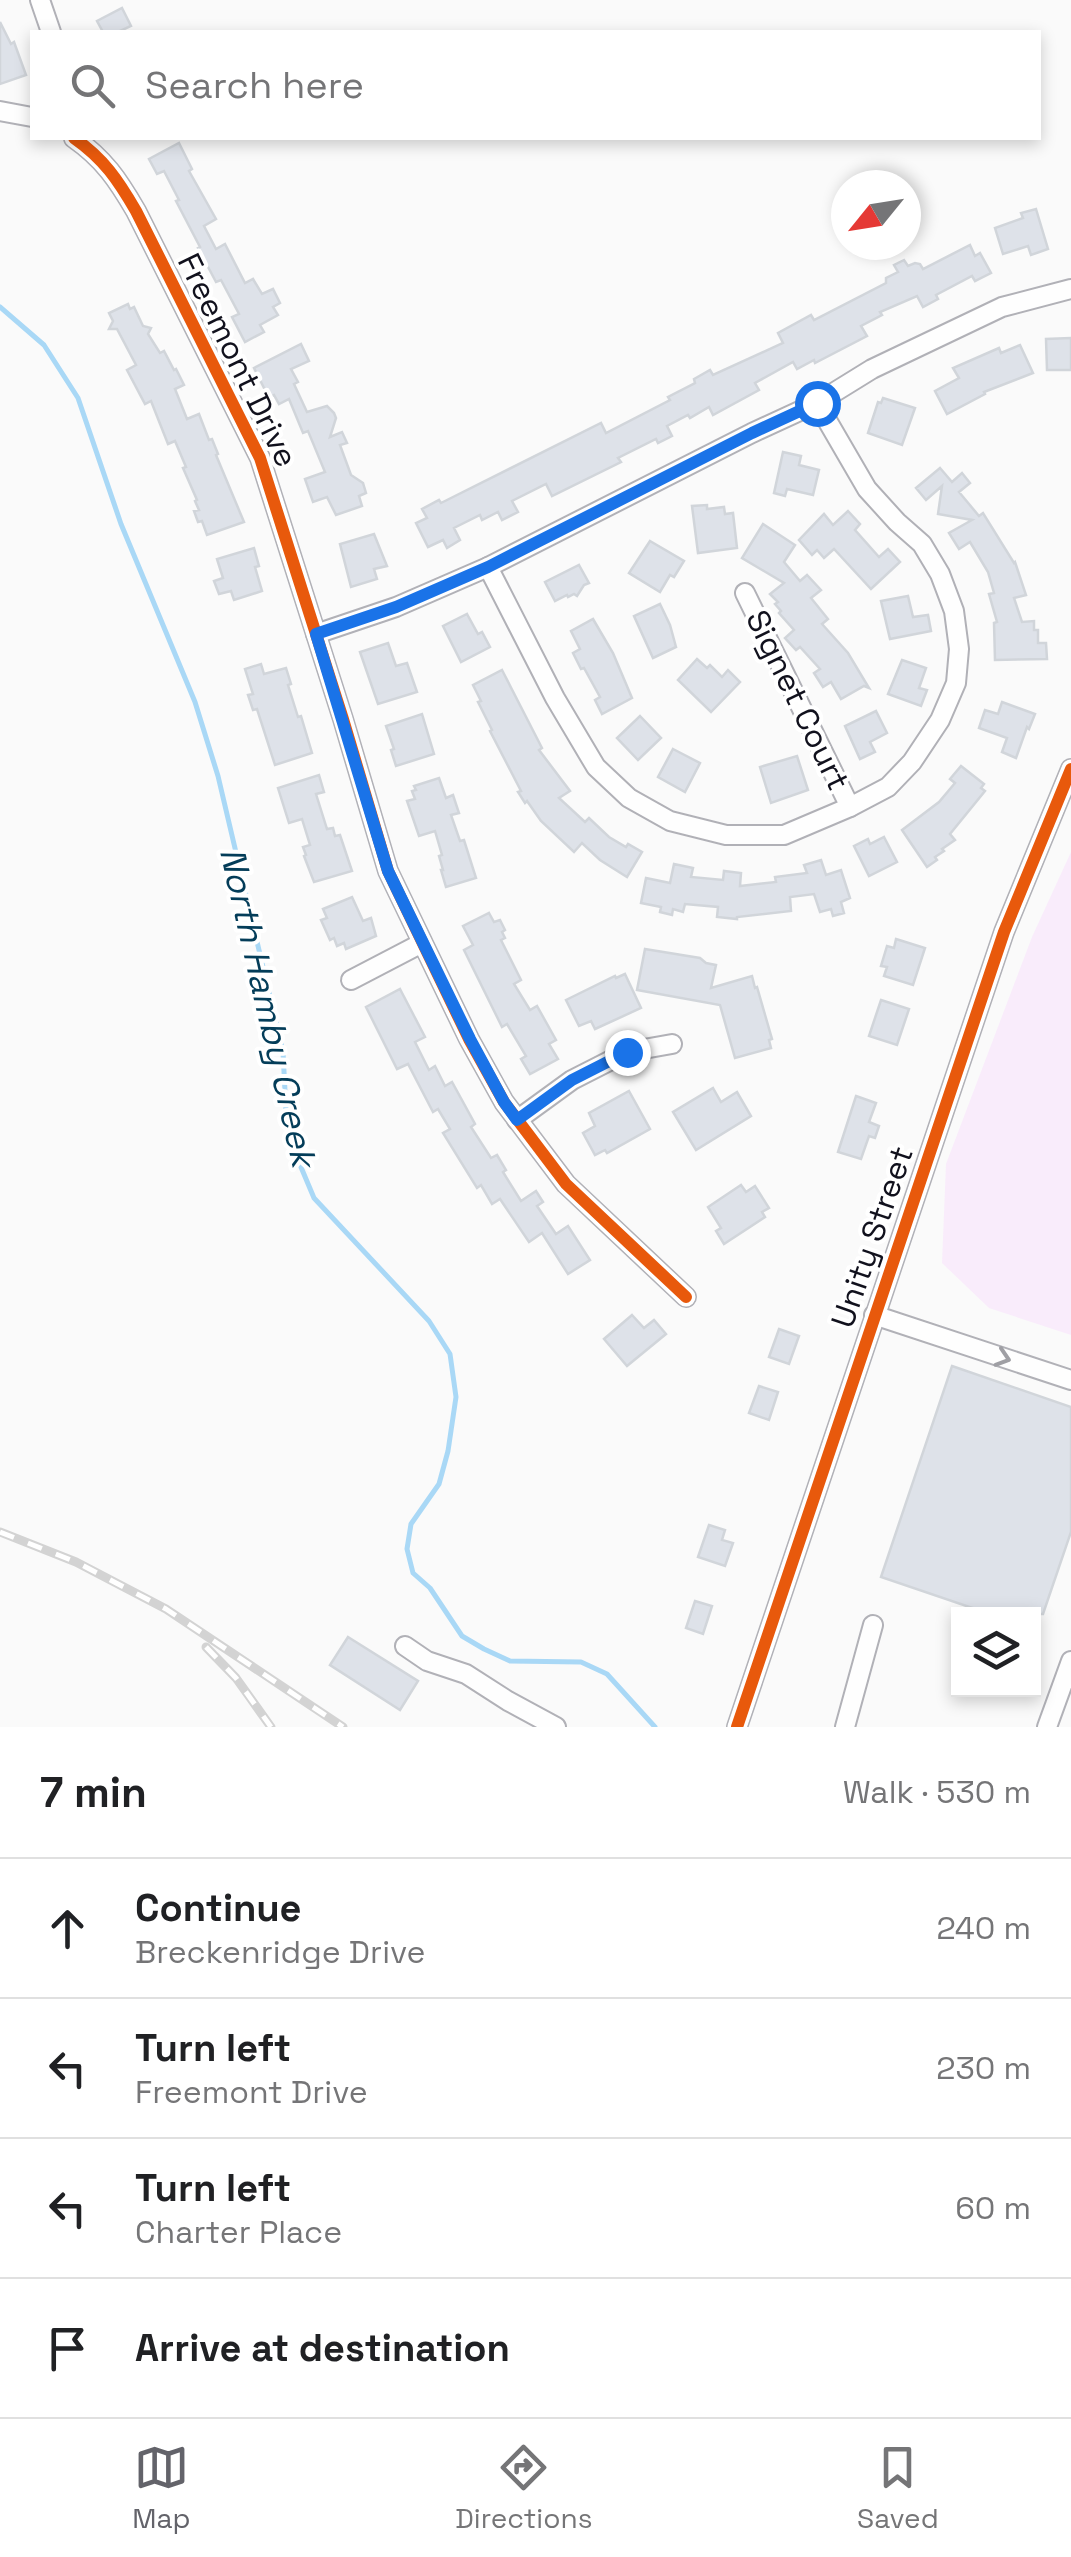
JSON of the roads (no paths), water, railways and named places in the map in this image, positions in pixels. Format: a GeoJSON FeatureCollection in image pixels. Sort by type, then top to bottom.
{"type":"FeatureCollection","features":[{"type":"Feature","properties":{"kind":"street"},"geometry":{"type":"LineString","coordinates":[[40,0],[51,30]]}},
{"type":"Feature","properties":{"kind":"street"},"geometry":{"type":"LineString","coordinates":[[0,111],[30,117]]}},
{"type":"Feature","properties":{"kind":"street","name":"Freemont Drive"},"geometry":{"type":"LineString","coordinates":[[77,140],[94,152],[126,194],[260,458],[388,871],[470,1039],[504,1102],[566,1184],[686,1297]]}},
{"type":"Feature","properties":{"kind":"street"},"geometry":{"type":"LineString","coordinates":[[316,634],[396,607],[488,567],[1002,307],[1071,289]]}},
{"type":"Feature","properties":{"kind":"street"},"geometry":{"type":"LineString","coordinates":[[488,567],[555,698],[596,767],[629,798],[670,821],[726,835],[784,835],[850,807],[888,787],[912,762],[951,696],[959,649],[954,611],[940,574],[922,544],[867,489],[817,403]]}},
{"type":"Feature","properties":{"kind":"street","name":"Signet Court"},"geometry":{"type":"LineString","coordinates":[[745,593],[850,807]]}},
{"type":"Feature","properties":{"kind":"street","name":"Unity Street"},"geometry":{"type":"LineString","coordinates":[[736,1727],[1004,932],[1071,768]]}},
{"type":"Feature","properties":{"kind":"street"},"geometry":{"type":"LineString","coordinates":[[1050,818],[1071,807]]}},
{"type":"Feature","properties":{"kind":"street"},"geometry":{"type":"LineString","coordinates":[[352,980],[422,944]]}},
{"type":"Feature","properties":{"kind":"street"},"geometry":{"type":"LineString","coordinates":[[517,1120],[572,1080],[627,1052],[672,1044]]}},
{"type":"Feature","properties":{"kind":"street"},"geometry":{"type":"LineString","coordinates":[[874,1315],[1071,1380]]}},
{"type":"Feature","properties":{"kind":"street"},"geometry":{"type":"LineString","coordinates":[[846,1727],[874,1625]]}},
{"type":"Feature","properties":{"kind":"street"},"geometry":{"type":"LineString","coordinates":[[405,1646],[427,1661],[466,1674],[556,1727]]}},
{"type":"Feature","properties":{"kind":"street"},"geometry":{"type":"LineString","coordinates":[[1048,1727],[1071,1661]]}},
{"type":"Feature","properties":{"kind":"waterway","name":"North Hamby Creek"},"geometry":{"type":"LineString","coordinates":[[0,307],[44,345],[78,398],[121,524],[195,702],[218,776],[283,1052],[286,1111],[298,1160],[314,1198],[429,1321],[450,1354],[456,1397],[448,1451],[439,1484],[411,1524],[407,1549],[413,1573],[430,1588],[462,1636],[510,1661],[581,1662],[607,1674],[655,1727]]}},
{"type":"Feature","properties":{"kind":"railway"},"geometry":{"type":"LineString","coordinates":[[0,1532],[76,1562],[166,1609],[343,1727]]}},
{"type":"Feature","properties":{"kind":"railway"},"geometry":{"type":"LineString","coordinates":[[206,1647],[236,1678],[271,1727]]}}]}
